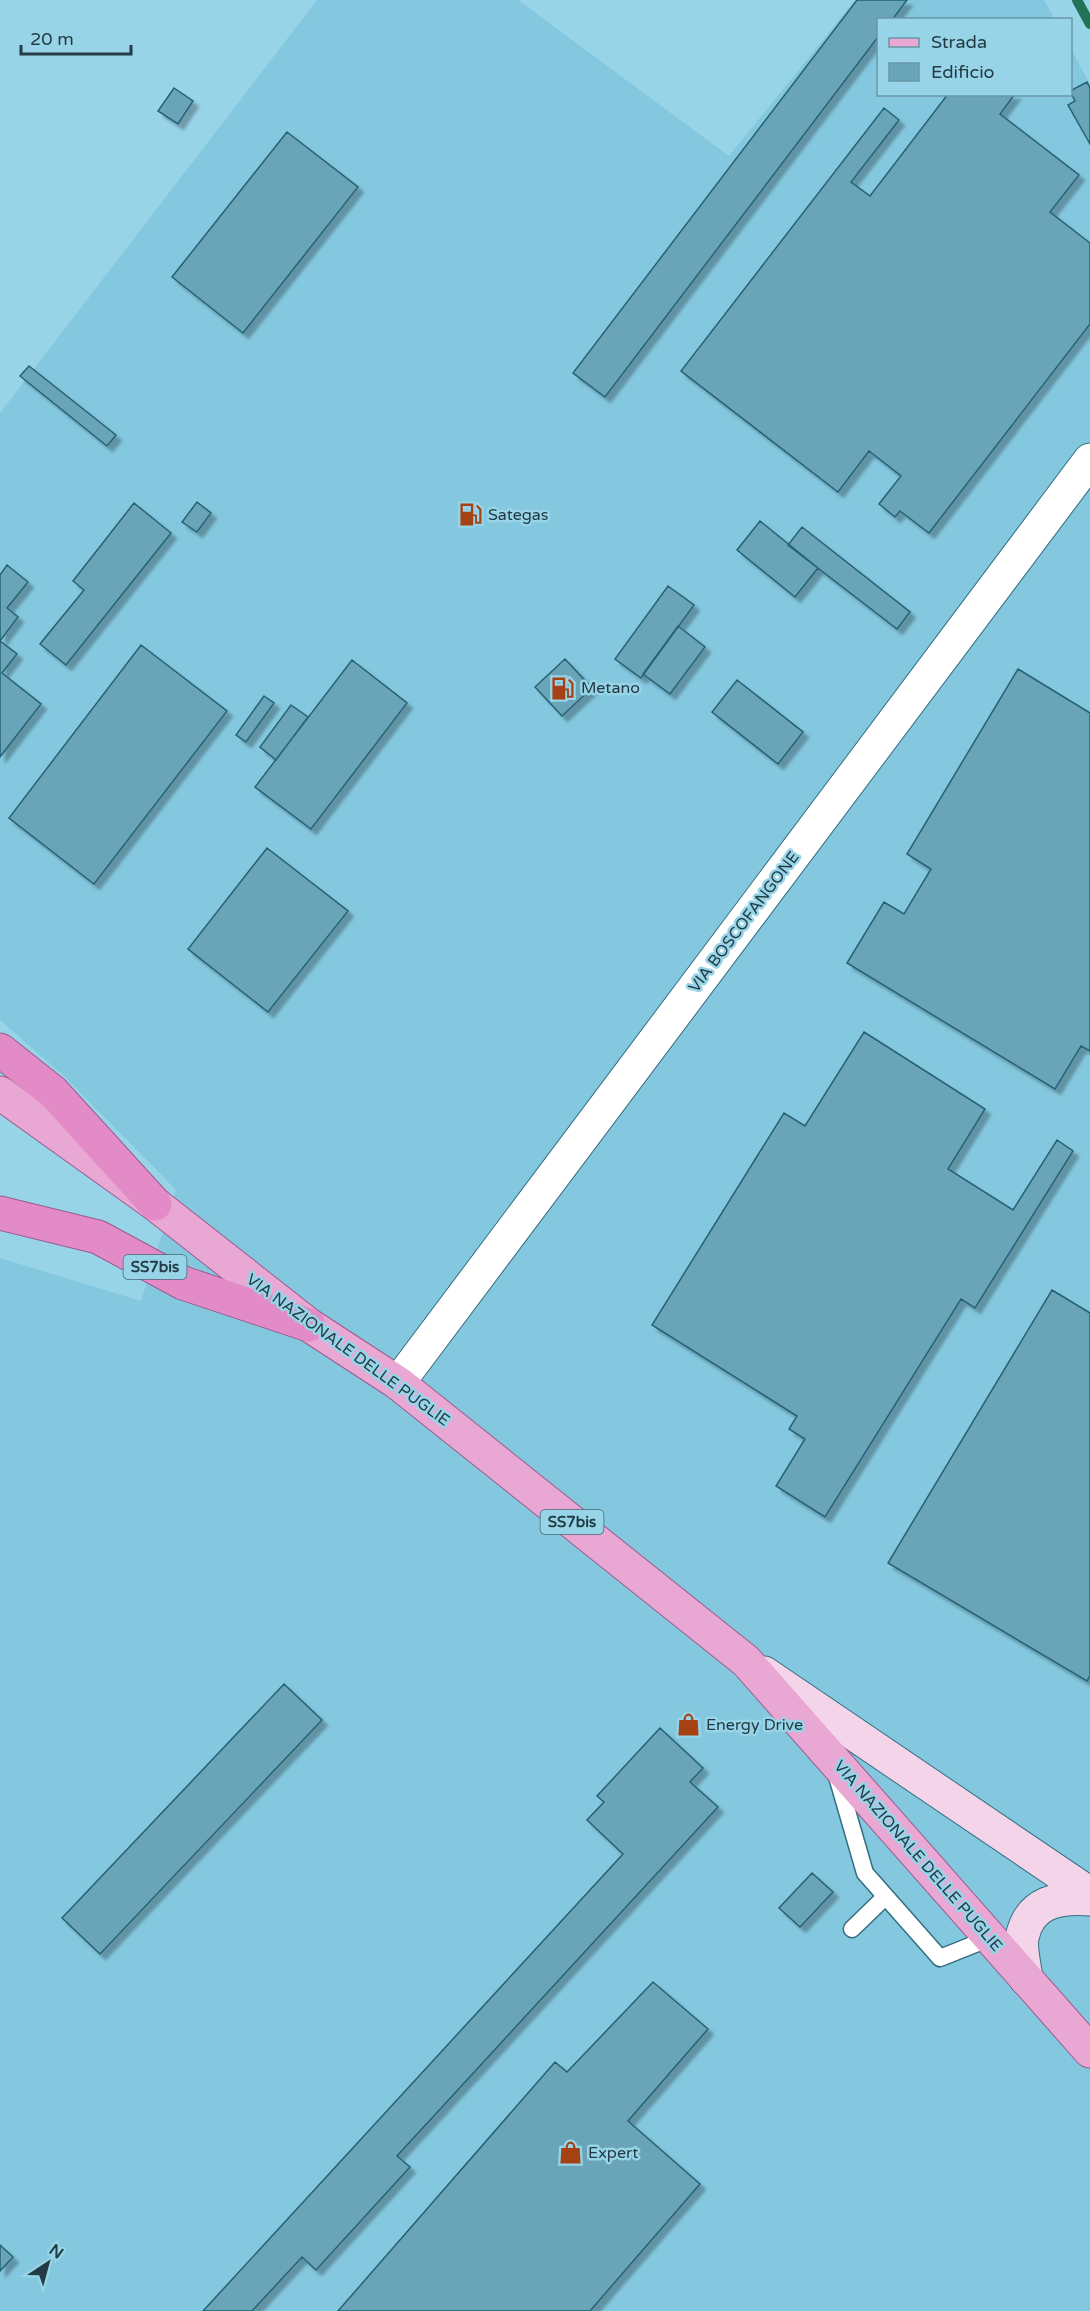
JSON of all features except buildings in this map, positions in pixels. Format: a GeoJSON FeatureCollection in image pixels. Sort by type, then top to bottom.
{"type":"FeatureCollection","features":[{"type":"Feature","properties":{"kind":"highway","name":"SS7bis"},"geometry":{"type":"LineString","coordinates":[[0,1050],[53,1092],[155,1204]]}},
{"type":"Feature","properties":{"kind":"highway","name":"SS7bis"},"geometry":{"type":"LineString","coordinates":[[0,1213],[98,1237],[183,1283],[309,1325]]}},
{"type":"Feature","properties":{"kind":"main road","name":"VIA NAZIONALE DELLE PUGLIE"},"geometry":{"type":"LineString","coordinates":[[0,1093],[155,1204],[309,1325],[398,1383],[746,1661],[1090,1897]]}},
{"type":"Feature","properties":{"kind":"main road","name":"VIA NAZIONALE DELLE PUGLIE"},"geometry":{"type":"LineString","coordinates":[[746,1661],[1090,2051]]}},
{"type":"Feature","properties":{"kind":"main road"},"geometry":{"type":"LineString","coordinates":[[1026,1979],[1022,1939],[1029,1919],[1045,1904],[1064,1897],[1090,1897]]}},
{"type":"Feature","properties":{"kind":"street","name":"VIA BOSCOFANGONE"},"geometry":{"type":"LineString","coordinates":[[398,1383],[1090,460]]}},
{"type":"Feature","properties":{"kind":"lane"},"geometry":{"type":"LineString","coordinates":[[831,1758],[865,1873],[885,1898],[940,1958],[990,1938]]}},
{"type":"Feature","properties":{"kind":"lane"},"geometry":{"type":"LineString","coordinates":[[852,1929],[885,1898]]}},
{"type":"Feature","properties":{"kind":"shaded area"},"geometry":{"type":"Polygon","coordinates":[[[317,0],[518,0],[729,156],[855,0],[1044,0],[1054,18],[877,18],[877,96],[1072,96],[1072,51],[1090,84],[1090,2311],[0,2311],[0,1258],[141,1301],[176,1190],[64,1076],[0,1020],[0,413],[317,0]]]}},
{"type":"Feature","properties":{"kind":"waterway"},"geometry":{"type":"LineString","coordinates":[[1077,0],[1090,24]]}},
{"type":"Feature","properties":{"kind":"place","name":"Sategas"},"geometry":{"type":"Point","coordinates":[470,515]}},
{"type":"Feature","properties":{"kind":"place","name":"Metano"},"geometry":{"type":"Point","coordinates":[563,688]}},
{"type":"Feature","properties":{"kind":"place","name":"Energy Drive"},"geometry":{"type":"Point","coordinates":[688,1725]}},
{"type":"Feature","properties":{"kind":"place","name":"Expert"},"geometry":{"type":"Point","coordinates":[570,2153]}}]}
